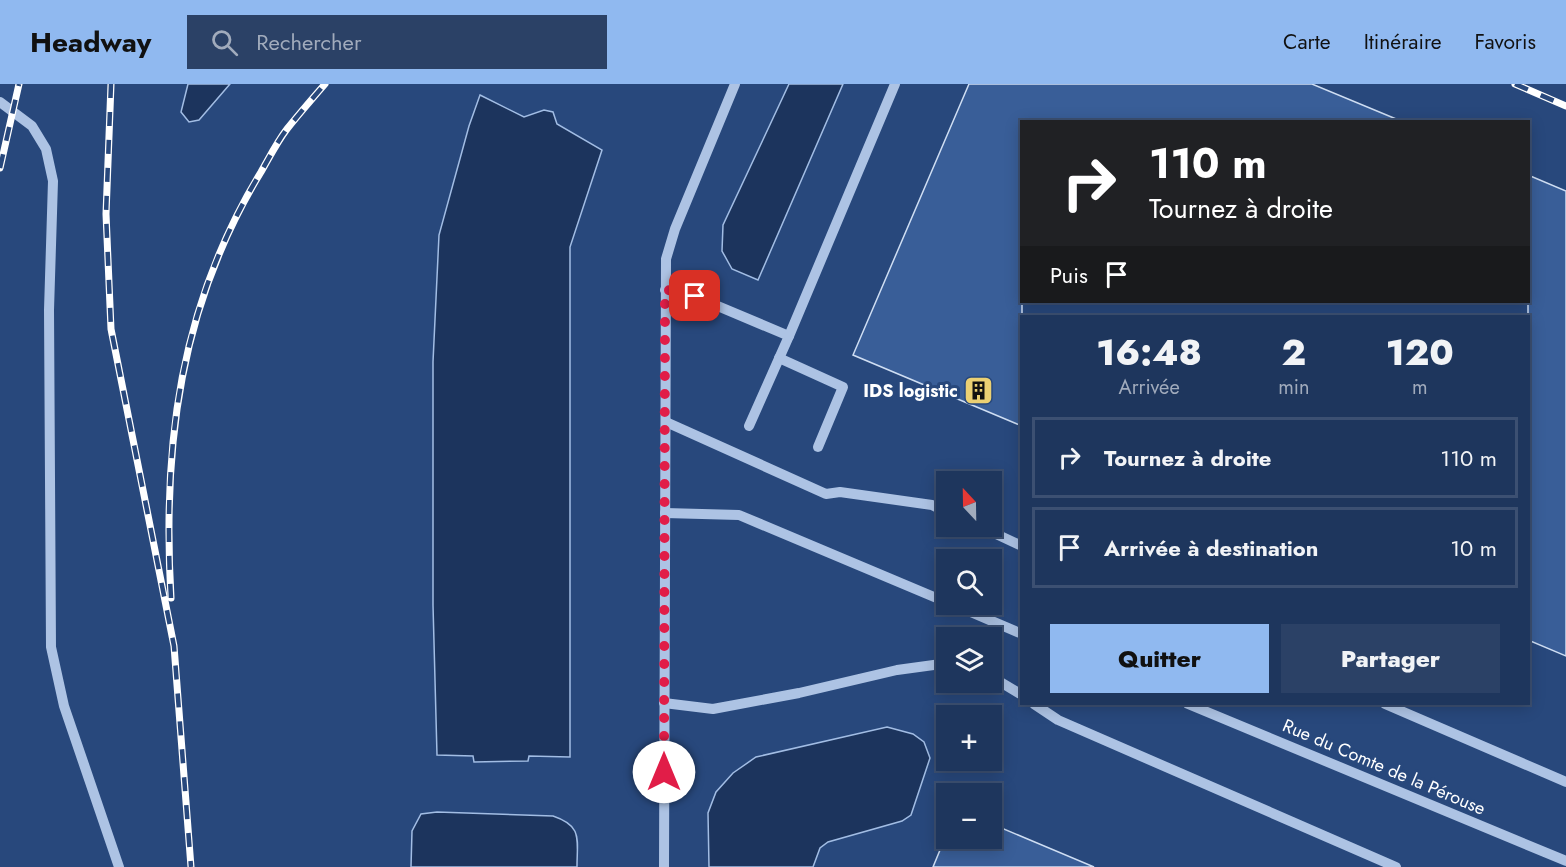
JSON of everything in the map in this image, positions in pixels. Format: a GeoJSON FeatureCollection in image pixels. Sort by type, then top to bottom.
{"type":"FeatureCollection","features":[{"type":"Feature","properties":{"kind":"street"},"geometry":{"type":"LineString","coordinates":[[664,867],[666,259],[675,229],[735,84]]}},
{"type":"Feature","properties":{"kind":"street"},"geometry":{"type":"LineString","coordinates":[[749,426],[895,84]]}},
{"type":"Feature","properties":{"kind":"street"},"geometry":{"type":"LineString","coordinates":[[0,102],[32,126],[46,149],[53,182],[49,310],[51,647],[64,706],[119,867]]}},
{"type":"Feature","properties":{"kind":"street"},"geometry":{"type":"LineString","coordinates":[[665,290],[682,291],[789,336]]}},
{"type":"Feature","properties":{"kind":"street"},"geometry":{"type":"LineString","coordinates":[[779,358],[843,387],[818,447]]}},
{"type":"Feature","properties":{"kind":"street"},"geometry":{"type":"LineString","coordinates":[[666,422],[826,494],[840,492],[936,507]]}},
{"type":"Feature","properties":{"kind":"street"},"geometry":{"type":"LineString","coordinates":[[664,513],[739,516],[936,598]]}},
{"type":"Feature","properties":{"kind":"street"},"geometry":{"type":"LineString","coordinates":[[1002,537],[1020,545]]}},
{"type":"Feature","properties":{"kind":"street"},"geometry":{"type":"LineString","coordinates":[[978,615],[1020,633]]}},
{"type":"Feature","properties":{"kind":"street"},"geometry":{"type":"LineString","coordinates":[[664,703],[713,708],[799,693],[897,670],[936,665]]}},
{"type":"Feature","properties":{"kind":"street"},"geometry":{"type":"LineString","coordinates":[[1002,683],[1020,693]]}},
{"type":"Feature","properties":{"kind":"street"},"geometry":{"type":"LineString","coordinates":[[1036,705],[1058,720],[1396,867]]}},
{"type":"Feature","properties":{"kind":"street","name":"Rue du Comte de la Pérouse"},"geometry":{"type":"LineString","coordinates":[[1190,705],[1566,861]]}},
{"type":"Feature","properties":{"kind":"street"},"geometry":{"type":"LineString","coordinates":[[1387,705],[1566,782]]}},
{"type":"Feature","properties":{"kind":"water"},"geometry":{"type":"Polygon","coordinates":[[[188,84],[230,84],[199,120],[189,122],[181,112],[188,84]]]}},
{"type":"Feature","properties":{"kind":"water"},"geometry":{"type":"Polygon","coordinates":[[[789,84],[843,84],[758,280],[732,269],[722,251],[723,225],[789,84]]]}},
{"type":"Feature","properties":{"kind":"water"},"geometry":{"type":"Polygon","coordinates":[[[480,95],[524,117],[544,110],[553,112],[557,124],[602,150],[570,247],[570,757],[529,756],[528,761],[474,762],[473,756],[437,755],[433,605],[433,362],[439,235],[469,126],[480,95]]]}},
{"type":"Feature","properties":{"kind":"water"},"geometry":{"type":"Polygon","coordinates":[[[887,727],[913,734],[924,742],[930,758],[911,815],[902,821],[828,842],[820,848],[813,867],[709,867],[708,813],[716,792],[733,773],[756,757],[887,727]]]}},
{"type":"Feature","properties":{"kind":"water"},"geometry":{"type":"Polygon","coordinates":[[[437,812],[553,816],[563,820],[574,829],[577,841],[577,867],[411,867],[412,831],[421,814],[437,812]]]}},
{"type":"Feature","properties":{"kind":"building","name":"IDS logistic"},"geometry":{"type":"Polygon","coordinates":[[[969,84],[1312,84],[1399,120],[1020,120],[1020,303],[1022,303],[1022,315],[1020,315],[1020,425],[853,355],[969,84]]]}},
{"type":"Feature","properties":{"kind":"building"},"geometry":{"type":"Polygon","coordinates":[[[1530,176],[1566,191],[1566,656],[1530,641],[1530,315],[1528,315],[1528,303],[1530,303],[1530,176]]]}},
{"type":"Feature","properties":{"kind":"building"},"geometry":{"type":"Polygon","coordinates":[[[1002,828],[1094,867],[933,867],[940,849],[1002,849],[1002,828]]]}},
{"type":"Feature","properties":{"kind":"railway"},"geometry":{"type":"LineString","coordinates":[[0,168],[19,84]]}},
{"type":"Feature","properties":{"kind":"railway"},"geometry":{"type":"LineString","coordinates":[[111,84],[106,214],[111,329],[174,646],[191,867]]}},
{"type":"Feature","properties":{"kind":"railway"},"geometry":{"type":"LineString","coordinates":[[171,598],[169,541],[174,431],[182,378],[195,325],[212,273],[234,222],[280,139],[325,84]]}},
{"type":"Feature","properties":{"kind":"railway"},"geometry":{"type":"LineString","coordinates":[[1515,84],[1566,106]]}},
{"type":"Feature","properties":{"kind":"place","name":"IDS logistic"},"geometry":{"type":"Point","coordinates":[979,391]}},
{"type":"Feature","properties":{"kind":"route"},"geometry":{"type":"LineString","coordinates":[[664,772],[665,290],[682,291],[695,296]]}}]}
